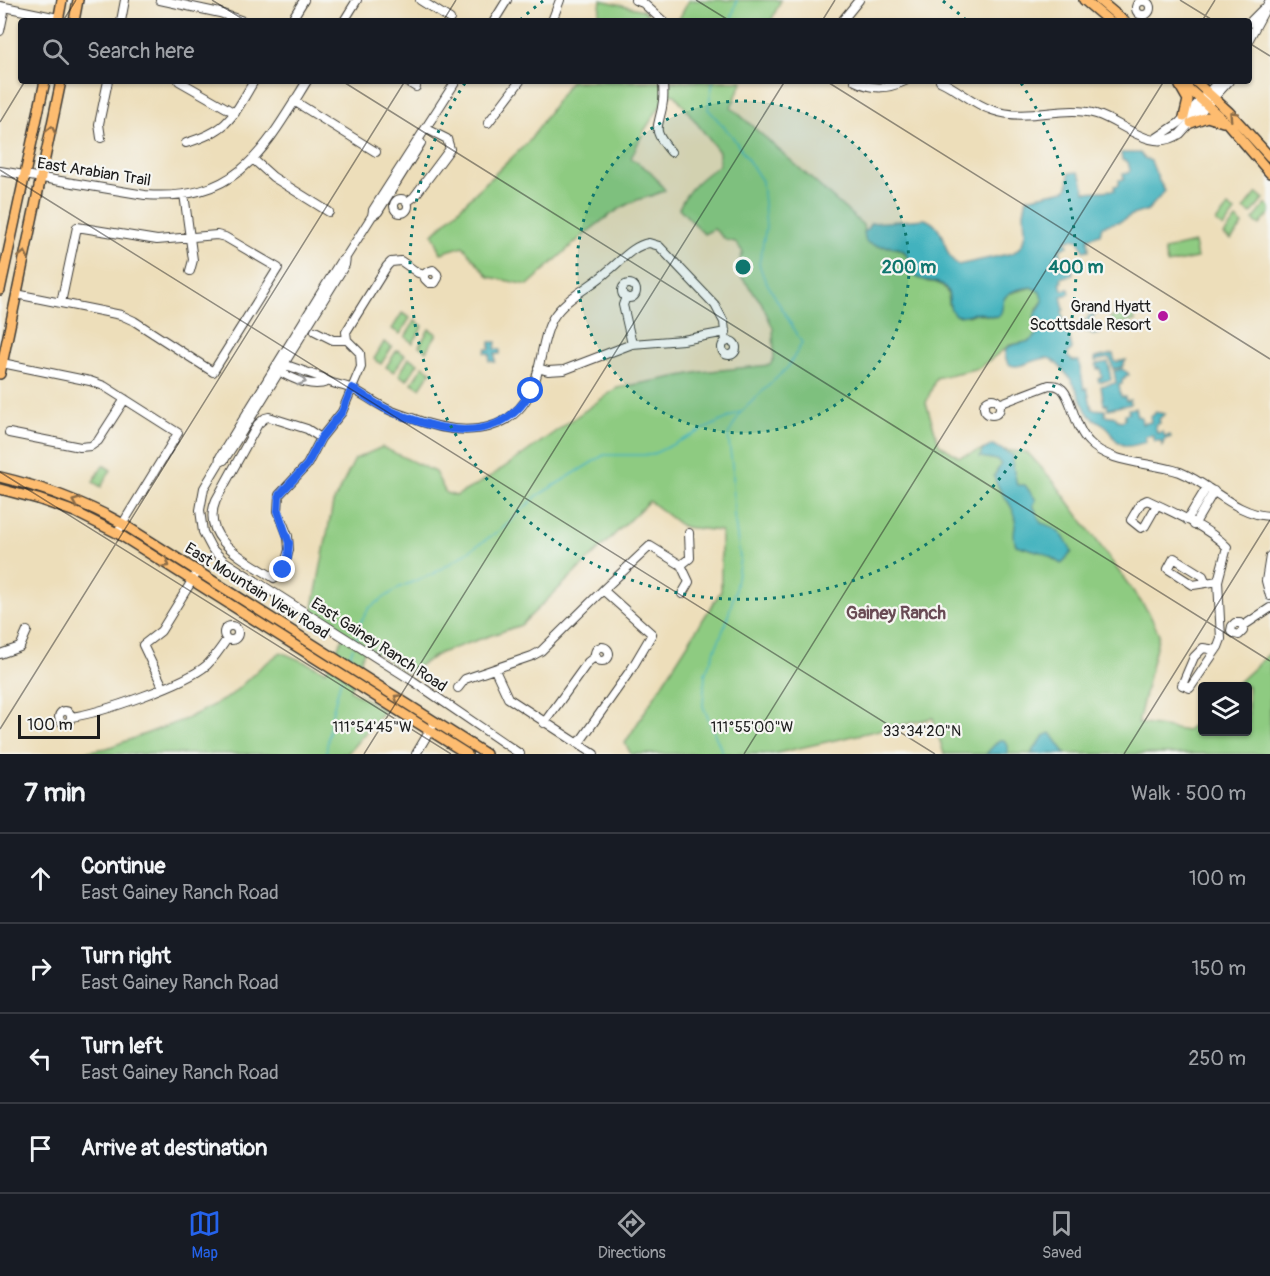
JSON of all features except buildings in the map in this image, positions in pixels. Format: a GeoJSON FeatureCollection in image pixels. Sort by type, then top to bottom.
{"type":"FeatureCollection","features":[{"type":"Feature","properties":{"kind":"main road"},"geometry":{"type":"LineString","coordinates":[[58,18],[62,0]]}},
{"type":"Feature","properties":{"kind":"main road"},"geometry":{"type":"LineString","coordinates":[[75,18],[78,0]]}},
{"type":"Feature","properties":{"kind":"main road"},"geometry":{"type":"LineString","coordinates":[[1084,0],[1105,18]]}},
{"type":"Feature","properties":{"kind":"main road"},"geometry":{"type":"LineString","coordinates":[[1099,0],[1120,18]]}},
{"type":"Feature","properties":{"kind":"main road"},"geometry":{"type":"LineString","coordinates":[[0,290],[44,84]]}},
{"type":"Feature","properties":{"kind":"main road"},"geometry":{"type":"LineString","coordinates":[[0,374],[60,84]]}},
{"type":"Feature","properties":{"kind":"main road"},"geometry":{"type":"LineString","coordinates":[[1180,84],[1188,100],[1187,120],[1207,117],[1228,124]]}},
{"type":"Feature","properties":{"kind":"main road"},"geometry":{"type":"LineString","coordinates":[[1184,84],[1208,98],[1270,157]]}},
{"type":"Feature","properties":{"kind":"main road"},"geometry":{"type":"LineString","coordinates":[[1198,84],[1228,124],[1270,173]]}},
{"type":"Feature","properties":{"kind":"main road","name":"East Mountain View Road"},"geometry":{"type":"LineString","coordinates":[[0,477],[28,484],[100,511],[198,571],[329,661]]}},
{"type":"Feature","properties":{"kind":"main road","name":"East Mountain View Road"},"geometry":{"type":"LineString","coordinates":[[0,489],[38,498],[75,512],[117,533],[432,726],[486,754]]}},
{"type":"Feature","properties":{"kind":"main road","name":"East Mountain View Road"},"geometry":{"type":"LineString","coordinates":[[432,726],[467,754]]}},
{"type":"Feature","properties":{"kind":"street"},"geometry":{"type":"LineString","coordinates":[[122,18],[125,0]]}},
{"type":"Feature","properties":{"kind":"street"},"geometry":{"type":"LineString","coordinates":[[160,0],[234,18]]}},
{"type":"Feature","properties":{"kind":"street"},"geometry":{"type":"LineString","coordinates":[[293,18],[304,0]]}},
{"type":"Feature","properties":{"kind":"street"},"geometry":{"type":"LineString","coordinates":[[346,18],[357,0]]}},
{"type":"Feature","properties":{"kind":"street"},"geometry":{"type":"LineString","coordinates":[[420,0],[448,18]]}},
{"type":"Feature","properties":{"kind":"street"},"geometry":{"type":"LineString","coordinates":[[496,18],[507,0]]}},
{"type":"Feature","properties":{"kind":"street"},"geometry":{"type":"LineString","coordinates":[[553,18],[560,0]]}},
{"type":"Feature","properties":{"kind":"street"},"geometry":{"type":"LineString","coordinates":[[845,18],[860,0]]}},
{"type":"Feature","properties":{"kind":"street"},"geometry":{"type":"LineString","coordinates":[[641,1],[660,18]]}},
{"type":"Feature","properties":{"kind":"street"},"geometry":{"type":"LineString","coordinates":[[1252,20],[1268,3]]}},
{"type":"Feature","properties":{"kind":"street"},"geometry":{"type":"LineString","coordinates":[[1252,33],[1268,3]]}},
{"type":"Feature","properties":{"kind":"street"},"geometry":{"type":"LineString","coordinates":[[0,31],[3,6],[50,18]]}},
{"type":"Feature","properties":{"kind":"street"},"geometry":{"type":"LineString","coordinates":[[101,138],[99,124],[107,84]]}},
{"type":"Feature","properties":{"kind":"street"},"geometry":{"type":"LineString","coordinates":[[184,84],[235,113]]}},
{"type":"Feature","properties":{"kind":"street"},"geometry":{"type":"LineString","coordinates":[[186,143],[210,136],[229,121],[252,84]]}},
{"type":"Feature","properties":{"kind":"street","name":"East Arabian Trail"},"geometry":{"type":"LineString","coordinates":[[0,171],[145,195],[184,194],[221,183],[254,160],[273,135],[305,84]]}},
{"type":"Feature","properties":{"kind":"street"},"geometry":{"type":"LineString","coordinates":[[411,84],[416,87]]}},
{"type":"Feature","properties":{"kind":"street","name":"East Gainey Ranch Road"},"geometry":{"type":"LineString","coordinates":[[454,84],[427,129],[426,135],[403,167],[378,212],[372,216],[346,257],[340,262],[280,366],[220,457],[201,496],[200,517],[208,544],[224,561],[520,754]]}},
{"type":"Feature","properties":{"kind":"street"},"geometry":{"type":"LineString","coordinates":[[488,123],[518,84]]}},
{"type":"Feature","properties":{"kind":"street"},"geometry":{"type":"LineString","coordinates":[[663,84],[663,101],[656,126],[660,139],[671,152]]}},
{"type":"Feature","properties":{"kind":"street"},"geometry":{"type":"LineString","coordinates":[[864,84],[878,89],[897,84]]}},
{"type":"Feature","properties":{"kind":"street"},"geometry":{"type":"LineString","coordinates":[[945,84],[991,110],[1020,116],[1069,112],[1090,113],[1106,118],[1138,136],[1155,139],[1187,120],[1225,84]]}},
{"type":"Feature","properties":{"kind":"street"},"geometry":{"type":"LineString","coordinates":[[1208,98],[1217,84]]}},
{"type":"Feature","properties":{"kind":"street"},"geometry":{"type":"LineString","coordinates":[[294,101],[376,152]]}},
{"type":"Feature","properties":{"kind":"street"},"geometry":{"type":"LineString","coordinates":[[407,202],[450,148],[447,139],[427,129]]}},
{"type":"Feature","properties":{"kind":"street"},"geometry":{"type":"LineString","coordinates":[[254,160],[273,177],[329,213]]}},
{"type":"Feature","properties":{"kind":"street"},"geometry":{"type":"LineString","coordinates":[[184,194],[193,260],[190,271]]}},
{"type":"Feature","properties":{"kind":"street"},"geometry":{"type":"LineString","coordinates":[[16,294],[61,303],[121,315],[213,372],[278,268],[225,237],[217,235],[157,240],[77,227],[61,303]]}},
{"type":"Feature","properties":{"kind":"street"},"geometry":{"type":"LineString","coordinates":[[280,366],[289,366],[323,378],[327,382],[342,384],[382,407],[430,426],[465,430],[488,427],[512,414],[533,388],[549,327],[559,310],[634,249],[649,243],[659,246],[715,305],[722,314],[726,342]]}},
{"type":"Feature","properties":{"kind":"street"},"geometry":{"type":"LineString","coordinates":[[321,438],[308,429],[269,417],[265,418],[258,424],[213,505],[212,521],[220,540],[228,548],[274,578],[283,570],[290,550],[288,536],[278,511],[279,495],[307,465],[321,438],[342,412],[361,367],[360,353],[347,340],[346,332],[391,262],[401,261],[417,273],[425,275]]}},
{"type":"Feature","properties":{"kind":"street"},"geometry":{"type":"LineString","coordinates":[[626,297],[623,305],[632,344]]}},
{"type":"Feature","properties":{"kind":"street"},"geometry":{"type":"LineString","coordinates":[[315,331],[333,340],[347,340]]}},
{"type":"Feature","properties":{"kind":"street"},"geometry":{"type":"LineString","coordinates":[[538,368],[548,371],[564,370],[632,344],[726,332]]}},
{"type":"Feature","properties":{"kind":"street"},"geometry":{"type":"LineString","coordinates":[[2,363],[104,386],[178,433],[117,533]]}},
{"type":"Feature","properties":{"kind":"street"},"geometry":{"type":"LineString","coordinates":[[999,404],[1056,385],[1064,392],[1075,421],[1090,444],[1111,456],[1182,473],[1246,510],[1270,516]]}},
{"type":"Feature","properties":{"kind":"street"},"geometry":{"type":"LineString","coordinates":[[9,433],[80,447],[91,446],[98,441],[125,399]]}},
{"type":"Feature","properties":{"kind":"street"},"geometry":{"type":"LineString","coordinates":[[1187,520],[1210,489]]}},
{"type":"Feature","properties":{"kind":"street"},"geometry":{"type":"LineString","coordinates":[[1194,525],[1210,489]]}},
{"type":"Feature","properties":{"kind":"street"},"geometry":{"type":"LineString","coordinates":[[1157,505],[1187,520],[1227,547],[1218,581],[1221,639],[1216,650],[1190,688],[1182,685],[1194,657],[1203,648],[1216,650]]}},
{"type":"Feature","properties":{"kind":"street"},"geometry":{"type":"LineString","coordinates":[[682,594],[689,582],[681,565],[690,558],[689,532]]}},
{"type":"Feature","properties":{"kind":"street","name":"East Gainey Ranch Road"},"geometry":{"type":"LineString","coordinates":[[458,688],[465,679],[495,670],[541,651],[650,546],[681,565]]}},
{"type":"Feature","properties":{"kind":"street"},"geometry":{"type":"LineString","coordinates":[[1270,556],[1266,581],[1270,597]]}},
{"type":"Feature","properties":{"kind":"street"},"geometry":{"type":"LineString","coordinates":[[1206,583],[1203,576],[1174,558],[1168,569],[1193,585],[1206,583],[1218,581]]}},
{"type":"Feature","properties":{"kind":"street"},"geometry":{"type":"LineString","coordinates":[[163,687],[143,645],[161,631],[198,571]]}},
{"type":"Feature","properties":{"kind":"street"},"geometry":{"type":"LineString","coordinates":[[579,743],[632,668],[652,634],[603,590]]}},
{"type":"Feature","properties":{"kind":"street"},"geometry":{"type":"LineString","coordinates":[[1243,627],[1270,608]]}},
{"type":"Feature","properties":{"kind":"street"},"geometry":{"type":"LineString","coordinates":[[0,654],[20,646],[27,631]]}},
{"type":"Feature","properties":{"kind":"street"},"geometry":{"type":"LineString","coordinates":[[71,717],[95,713],[183,680],[206,665],[227,639]]}},
{"type":"Feature","properties":{"kind":"street"},"geometry":{"type":"LineString","coordinates":[[544,723],[588,662],[596,656]]}},
{"type":"Feature","properties":{"kind":"street"},"geometry":{"type":"LineString","coordinates":[[495,670],[508,698],[594,754]]}},
{"type":"Feature","properties":{"kind":"street"},"geometry":{"type":"LineString","coordinates":[[416,754],[432,726]]}},
{"type":"Feature","properties":{"kind":"green space"},"geometry":{"type":"Polygon","coordinates":[[[601,0],[643,10],[650,18],[598,18],[601,0]]]}},
{"type":"Feature","properties":{"kind":"green space"},"geometry":{"type":"Polygon","coordinates":[[[689,0],[781,0],[772,18],[680,18],[689,0]]]}},
{"type":"Feature","properties":{"kind":"green space"},"geometry":{"type":"Polygon","coordinates":[[[568,84],[742,84],[731,107],[863,225],[866,242],[900,250],[909,259],[910,269],[928,282],[942,285],[947,291],[949,305],[968,316],[975,313],[994,317],[1007,294],[1033,287],[1041,292],[1043,301],[1037,309],[1038,330],[1032,341],[1010,345],[979,368],[936,378],[926,403],[939,444],[959,457],[989,448],[1028,453],[1055,483],[1149,613],[1159,634],[1138,723],[1187,731],[1198,720],[1198,736],[1252,736],[1252,682],[1238,682],[1270,653],[1270,754],[944,754],[933,718],[773,754],[631,754],[625,743],[721,591],[721,531],[683,527],[649,501],[521,625],[440,653],[407,673],[366,646],[350,690],[384,711],[347,754],[71,754],[107,748],[186,719],[229,697],[281,652],[326,671],[345,633],[312,613],[333,503],[355,459],[382,447],[435,472],[446,493],[456,496],[518,458],[617,388],[701,372],[770,365],[774,358],[773,328],[761,302],[736,270],[743,252],[735,242],[726,240],[714,229],[704,234],[679,208],[696,184],[719,165],[719,152],[675,95],[668,94],[644,131],[631,158],[651,172],[665,190],[630,203],[603,220],[528,285],[489,277],[463,246],[441,253],[433,234],[530,140],[568,84]]]}},
{"type":"Feature","properties":{"kind":"green space"},"geometry":{"type":"Polygon","coordinates":[[[1257,193],[1264,199],[1251,214],[1244,209],[1257,193]]]}},
{"type":"Feature","properties":{"kind":"green space"},"geometry":{"type":"Polygon","coordinates":[[[1266,204],[1270,208],[1270,213],[1260,225],[1253,220],[1266,204]]]}},
{"type":"Feature","properties":{"kind":"green space"},"geometry":{"type":"Polygon","coordinates":[[[1228,207],[1235,212],[1223,228],[1216,222],[1228,207]]]}},
{"type":"Feature","properties":{"kind":"green space"},"geometry":{"type":"Polygon","coordinates":[[[1236,219],[1243,225],[1231,240],[1224,235],[1236,219]]]}},
{"type":"Feature","properties":{"kind":"green space"},"geometry":{"type":"Polygon","coordinates":[[[1194,243],[1197,258],[1167,264],[1164,250],[1194,243]]]}},
{"type":"Feature","properties":{"kind":"green space"},"geometry":{"type":"Polygon","coordinates":[[[402,313],[410,318],[400,334],[392,329],[402,313]]]}},
{"type":"Feature","properties":{"kind":"green space"},"geometry":{"type":"Polygon","coordinates":[[[1133,313],[1135,321],[1112,325],[1110,317],[1133,313]]]}},
{"type":"Feature","properties":{"kind":"green space"},"geometry":{"type":"Polygon","coordinates":[[[415,321],[423,326],[413,343],[405,337],[415,321]]]}},
{"type":"Feature","properties":{"kind":"green space"},"geometry":{"type":"Polygon","coordinates":[[[429,329],[437,334],[426,351],[419,346],[429,329]]]}},
{"type":"Feature","properties":{"kind":"green space"},"geometry":{"type":"Polygon","coordinates":[[[384,342],[392,347],[381,364],[374,359],[384,342]]]}},
{"type":"Feature","properties":{"kind":"green space"},"geometry":{"type":"Polygon","coordinates":[[[397,350],[405,355],[394,372],[386,367],[397,350]]]}},
{"type":"Feature","properties":{"kind":"green space"},"geometry":{"type":"Polygon","coordinates":[[[409,358],[418,363],[407,380],[399,375],[409,358]]]}},
{"type":"Feature","properties":{"kind":"green space"},"geometry":{"type":"Polygon","coordinates":[[[423,366],[431,371],[420,388],[412,383],[423,366]]]}},
{"type":"Feature","properties":{"kind":"green space"},"geometry":{"type":"Polygon","coordinates":[[[103,465],[111,470],[101,487],[93,482],[103,465]]]}},
{"type":"Feature","properties":{"kind":"water"},"geometry":{"type":"Polygon","coordinates":[[[1121,153],[1140,153],[1151,161],[1165,191],[1148,210],[1102,226],[1100,234],[1088,238],[1089,250],[1084,251],[1079,240],[1074,239],[1066,240],[1068,246],[1060,248],[1061,256],[1055,257],[1057,265],[1060,269],[1072,268],[1073,274],[1061,278],[1062,282],[1060,282],[1062,290],[1069,289],[1070,294],[1061,296],[1064,325],[1067,326],[1064,331],[1069,334],[1072,349],[1068,357],[1073,361],[1079,361],[1084,389],[1087,388],[1092,409],[1105,410],[1105,415],[1122,421],[1125,419],[1125,414],[1129,413],[1128,409],[1135,408],[1137,416],[1141,417],[1142,424],[1151,422],[1150,416],[1155,412],[1165,414],[1159,419],[1160,423],[1155,425],[1157,433],[1162,432],[1165,436],[1170,435],[1171,437],[1165,439],[1162,446],[1161,441],[1154,441],[1153,435],[1145,436],[1146,442],[1134,445],[1127,446],[1120,443],[1106,426],[1089,415],[1071,380],[1051,359],[1044,358],[1019,366],[1009,364],[1005,351],[1015,344],[1030,341],[1035,337],[1037,329],[1034,317],[1043,301],[1040,292],[1032,287],[1019,289],[1007,295],[999,316],[994,317],[982,313],[955,315],[950,308],[948,292],[944,286],[917,277],[911,271],[908,256],[903,250],[870,244],[866,242],[864,233],[871,223],[925,219],[938,228],[948,253],[958,265],[1013,253],[1022,245],[1027,198],[1065,190],[1068,187],[1069,173],[1078,172],[1085,192],[1115,190],[1114,186],[1119,185],[1119,180],[1124,179],[1123,174],[1129,173],[1130,170],[1128,162],[1122,160],[1121,153]]]}},
{"type":"Feature","properties":{"kind":"water"},"geometry":{"type":"Polygon","coordinates":[[[1095,314],[1091,325],[1099,334],[1092,335],[1086,330],[1079,331],[1078,324],[1085,323],[1088,316],[1095,314]]]}},
{"type":"Feature","properties":{"kind":"water"},"geometry":{"type":"Polygon","coordinates":[[[490,342],[496,342],[495,349],[500,350],[500,354],[495,354],[495,362],[489,361],[490,354],[485,353],[486,349],[490,349],[490,342]]]}},
{"type":"Feature","properties":{"kind":"water"},"geometry":{"type":"Polygon","coordinates":[[[1113,354],[1115,362],[1126,360],[1122,367],[1113,369],[1110,358],[1095,361],[1095,358],[1113,354]]]}},
{"type":"Feature","properties":{"kind":"water"},"geometry":{"type":"Polygon","coordinates":[[[1108,362],[1111,380],[1099,382],[1098,379],[1102,377],[1100,368],[1097,369],[1096,364],[1108,362]]]}},
{"type":"Feature","properties":{"kind":"water"},"geometry":{"type":"Polygon","coordinates":[[[1122,369],[1129,375],[1125,376],[1122,384],[1119,385],[1121,397],[1125,397],[1126,401],[1130,400],[1131,404],[1108,409],[1107,404],[1104,405],[1101,386],[1116,383],[1114,371],[1122,369]]]}},
{"type":"Feature","properties":{"kind":"water"},"geometry":{"type":"Polygon","coordinates":[[[993,445],[1014,456],[1012,461],[1017,485],[1025,485],[1036,500],[1033,505],[1041,523],[1056,530],[1067,542],[1072,552],[1061,564],[1044,553],[1016,545],[1015,516],[994,476],[1001,464],[997,460],[980,457],[983,450],[993,445]]]}},
{"type":"Feature","properties":{"kind":"water"},"geometry":{"type":"Polygon","coordinates":[[[1051,733],[1066,754],[1031,754],[1044,736],[1051,733]]]}},
{"type":"Feature","properties":{"kind":"water"},"geometry":{"type":"Polygon","coordinates":[[[999,740],[1004,740],[1008,746],[1008,754],[986,754],[999,740]]]}},
{"type":"Feature","properties":{"kind":"waterway"},"geometry":{"type":"LineString","coordinates":[[732,18],[737,0]]}},
{"type":"Feature","properties":{"kind":"waterway"},"geometry":{"type":"LineString","coordinates":[[712,84],[708,109],[732,136],[762,181],[766,227],[759,264],[764,278],[802,343],[788,367],[741,412],[728,435],[740,558],[735,591],[726,623],[705,674],[703,706],[723,754]]}},
{"type":"Feature","properties":{"kind":"waterway"},"geometry":{"type":"LineString","coordinates":[[356,640],[360,623],[369,608],[400,587],[433,574],[451,563],[502,529],[537,496],[604,455],[651,455],[740,412]]}},
{"type":"Feature","properties":{"kind":"waterway"},"geometry":{"type":"LineString","coordinates":[[347,663],[353,648]]}},
{"type":"Feature","properties":{"kind":"waterway"},"geometry":{"type":"LineString","coordinates":[[326,754],[331,718],[341,679]]}},
{"type":"Feature","properties":{"kind":"place","name":"Grand Hyatt Scottsdale Resort"},"geometry":{"type":"Point","coordinates":[1163,316]}},
{"type":"Feature","properties":{"kind":"district","name":"Gainey Ranch"},"geometry":{"type":"Point","coordinates":[896,613]}},
{"type":"Feature","properties":{"kind":"route"},"geometry":{"type":"LineString","coordinates":[[283,570],[290,550],[288,536],[278,511],[279,495],[307,465],[321,438],[342,412],[352,388],[382,407],[430,426],[452,430],[497,424],[519,408],[531,391]]}}]}
